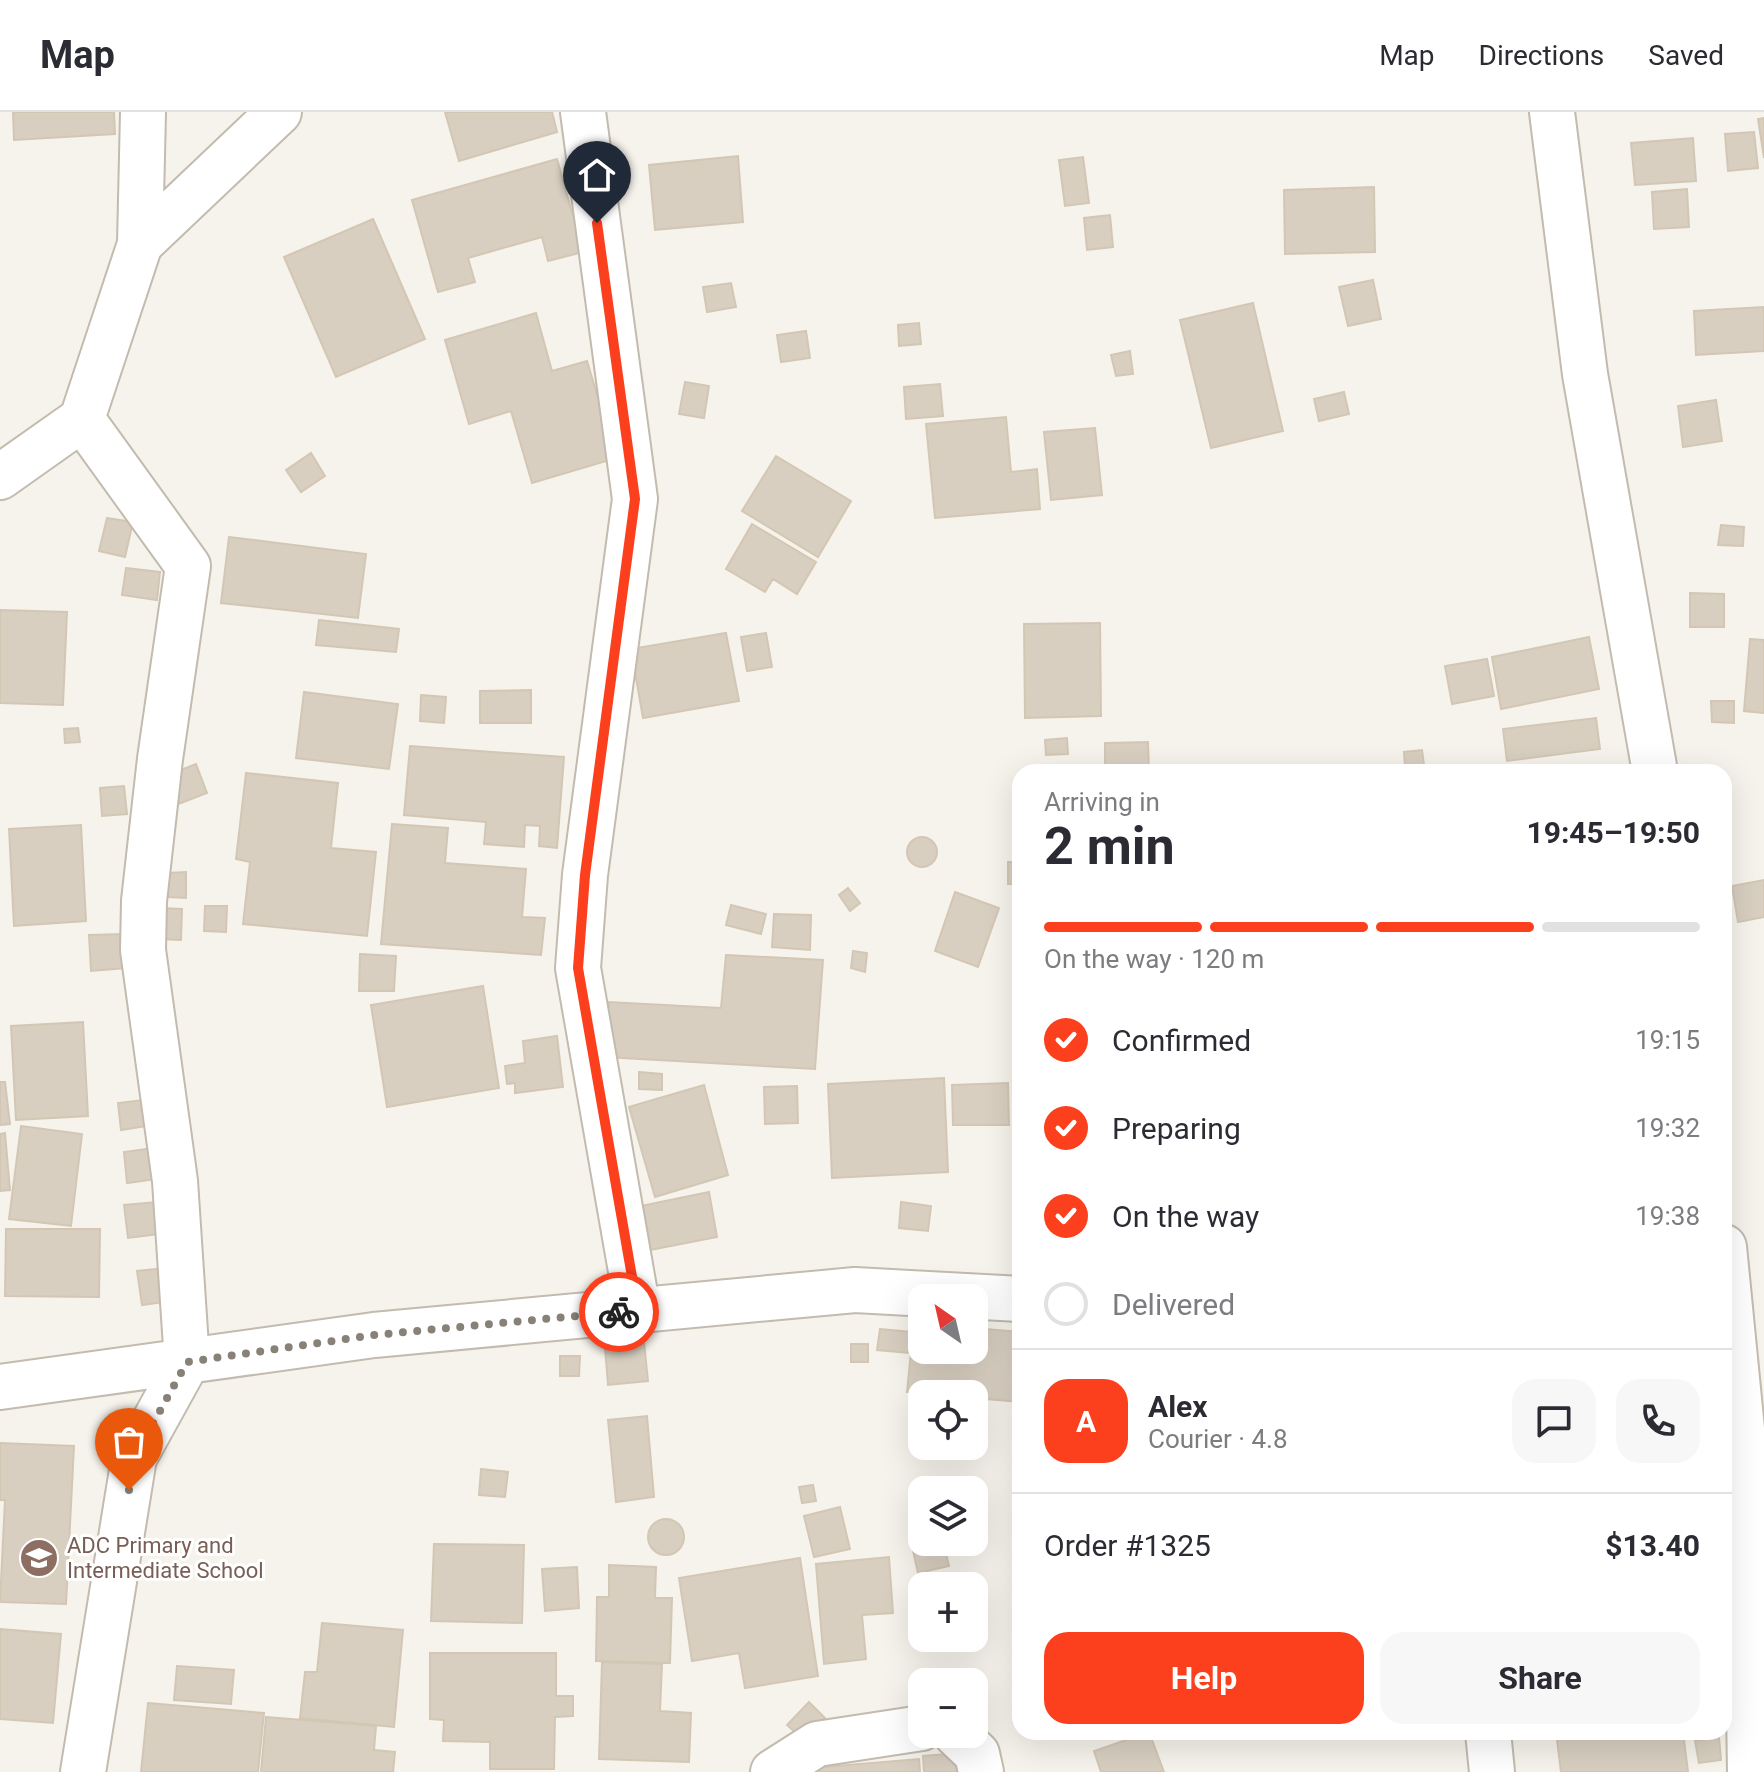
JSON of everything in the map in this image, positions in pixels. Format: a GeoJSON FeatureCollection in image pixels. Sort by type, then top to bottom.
{"type":"FeatureCollection","features":[{"type":"Feature","properties":{"kind":"street"},"geometry":{"type":"LineString","coordinates":[[0,477],[82,419],[140,244],[143,112]]}},
{"type":"Feature","properties":{"kind":"street"},"geometry":{"type":"LineString","coordinates":[[140,244],[279,112]]}},
{"type":"Feature","properties":{"kind":"street"},"geometry":{"type":"LineString","coordinates":[[583,112],[635,499],[585,875],[578,968],[638,1311]]}},
{"type":"Feature","properties":{"kind":"street"},"geometry":{"type":"LineString","coordinates":[[1552,112],[1585,374],[1654,764]]}},
{"type":"Feature","properties":{"kind":"street"},"geometry":{"type":"LineString","coordinates":[[82,419],[188,566],[160,759],[144,901],[143,950],[175,1181],[187,1362],[134,1458],[83,1772]]}},
{"type":"Feature","properties":{"kind":"street"},"geometry":{"type":"LineString","coordinates":[[0,1387],[374,1335],[855,1290],[1012,1299]]}},
{"type":"Feature","properties":{"kind":"street"},"geometry":{"type":"LineString","coordinates":[[1732,1329],[1754,1459],[1750,1772]]}},
{"type":"Feature","properties":{"kind":"street"},"geometry":{"type":"LineString","coordinates":[[773,1772],[817,1744],[908,1730]]}},
{"type":"Feature","properties":{"kind":"street"},"geometry":{"type":"LineString","coordinates":[[1489,1740],[1492,1772]]}},
{"type":"Feature","properties":{"kind":"street"},"geometry":{"type":"LineString","coordinates":[[971,1748],[977,1754],[981,1772]]}},
{"type":"Feature","properties":{"kind":"building"},"geometry":{"type":"Polygon","coordinates":[[[13,112],[114,112],[115,134],[14,140],[13,112]]]}},
{"type":"Feature","properties":{"kind":"building"},"geometry":{"type":"Polygon","coordinates":[[[445,112],[552,112],[557,132],[459,161],[445,112]]]}},
{"type":"Feature","properties":{"kind":"building"},"geometry":{"type":"Polygon","coordinates":[[[1764,118],[1764,158],[1758,119],[1764,118]]]}},
{"type":"Feature","properties":{"kind":"building"},"geometry":{"type":"Polygon","coordinates":[[[1754,132],[1758,168],[1728,171],[1725,134],[1754,132]]]}},
{"type":"Feature","properties":{"kind":"building"},"geometry":{"type":"Polygon","coordinates":[[[1693,138],[1696,181],[1635,185],[1631,143],[1693,138]]]}},
{"type":"Feature","properties":{"kind":"building"},"geometry":{"type":"Polygon","coordinates":[[[738,156],[743,222],[655,230],[649,165],[738,156]]]}},
{"type":"Feature","properties":{"kind":"building"},"geometry":{"type":"Polygon","coordinates":[[[1083,157],[1089,203],[1065,206],[1059,160],[1083,157]]]}},
{"type":"Feature","properties":{"kind":"building"},"geometry":{"type":"Polygon","coordinates":[[[557,159],[583,252],[548,261],[542,237],[468,258],[475,282],[438,292],[412,200],[557,159]]]}},
{"type":"Feature","properties":{"kind":"building"},"geometry":{"type":"Polygon","coordinates":[[[1374,187],[1375,252],[1285,254],[1284,190],[1374,187]]]}},
{"type":"Feature","properties":{"kind":"building"},"geometry":{"type":"Polygon","coordinates":[[[1687,189],[1689,227],[1654,229],[1652,192],[1687,189]]]}},
{"type":"Feature","properties":{"kind":"building"},"geometry":{"type":"Polygon","coordinates":[[[1110,215],[1113,247],[1087,250],[1084,218],[1110,215]]]}},
{"type":"Feature","properties":{"kind":"building"},"geometry":{"type":"Polygon","coordinates":[[[373,219],[425,339],[336,377],[284,257],[373,219]]]}},
{"type":"Feature","properties":{"kind":"building"},"geometry":{"type":"Polygon","coordinates":[[[1373,280],[1381,319],[1348,326],[1339,287],[1373,280]]]}},
{"type":"Feature","properties":{"kind":"building"},"geometry":{"type":"Polygon","coordinates":[[[731,283],[736,307],[707,312],[703,287],[731,283]]]}},
{"type":"Feature","properties":{"kind":"building"},"geometry":{"type":"Polygon","coordinates":[[[1253,303],[1283,431],[1211,448],[1180,320],[1253,303]]]}},
{"type":"Feature","properties":{"kind":"building"},"geometry":{"type":"Polygon","coordinates":[[[1764,307],[1764,351],[1696,355],[1694,311],[1764,307]]]}},
{"type":"Feature","properties":{"kind":"building"},"geometry":{"type":"Polygon","coordinates":[[[536,313],[552,371],[587,361],[616,458],[532,483],[511,411],[469,424],[445,340],[536,313]]]}},
{"type":"Feature","properties":{"kind":"building"},"geometry":{"type":"Polygon","coordinates":[[[919,323],[921,344],[899,346],[898,325],[919,323]]]}},
{"type":"Feature","properties":{"kind":"building"},"geometry":{"type":"Polygon","coordinates":[[[806,331],[810,358],[781,362],[777,335],[806,331]]]}},
{"type":"Feature","properties":{"kind":"building"},"geometry":{"type":"Polygon","coordinates":[[[1130,351],[1133,374],[1116,376],[1111,355],[1130,351]]]}},
{"type":"Feature","properties":{"kind":"building"},"geometry":{"type":"Polygon","coordinates":[[[685,382],[709,386],[704,418],[679,414],[685,382]]]}},
{"type":"Feature","properties":{"kind":"building"},"geometry":{"type":"Polygon","coordinates":[[[940,384],[943,416],[906,419],[904,387],[940,384]]]}},
{"type":"Feature","properties":{"kind":"building"},"geometry":{"type":"Polygon","coordinates":[[[1344,392],[1349,414],[1319,421],[1314,399],[1344,392]]]}},
{"type":"Feature","properties":{"kind":"building"},"geometry":{"type":"Polygon","coordinates":[[[1716,400],[1722,441],[1683,447],[1678,406],[1716,400]]]}},
{"type":"Feature","properties":{"kind":"building"},"geometry":{"type":"Polygon","coordinates":[[[1006,417],[1011,472],[1037,469],[1040,509],[935,518],[926,424],[1006,417]]]}},
{"type":"Feature","properties":{"kind":"building"},"geometry":{"type":"Polygon","coordinates":[[[1095,428],[1102,495],[1051,500],[1044,432],[1095,428]]]}},
{"type":"Feature","properties":{"kind":"building"},"geometry":{"type":"Polygon","coordinates":[[[311,453],[325,476],[301,492],[286,470],[311,453]]]}},
{"type":"Feature","properties":{"kind":"building"},"geometry":{"type":"Polygon","coordinates":[[[776,456],[851,501],[818,557],[742,511],[776,456]]]}},
{"type":"Feature","properties":{"kind":"building"},"geometry":{"type":"Polygon","coordinates":[[[107,518],[133,522],[125,557],[99,551],[107,518]]]}},
{"type":"Feature","properties":{"kind":"building"},"geometry":{"type":"Polygon","coordinates":[[[752,524],[816,562],[797,594],[773,579],[765,592],[726,569],[752,524]]]}},
{"type":"Feature","properties":{"kind":"building"},"geometry":{"type":"Polygon","coordinates":[[[1721,525],[1744,527],[1743,546],[1718,545],[1721,525]]]}},
{"type":"Feature","properties":{"kind":"building"},"geometry":{"type":"Polygon","coordinates":[[[229,537],[366,554],[358,618],[221,603],[229,537]]]}},
{"type":"Feature","properties":{"kind":"building"},"geometry":{"type":"Polygon","coordinates":[[[126,568],[160,572],[157,600],[122,595],[126,568]]]}},
{"type":"Feature","properties":{"kind":"building"},"geometry":{"type":"Polygon","coordinates":[[[1690,593],[1724,594],[1724,627],[1690,627],[1690,593]]]}},
{"type":"Feature","properties":{"kind":"building"},"geometry":{"type":"Polygon","coordinates":[[[0,610],[67,612],[63,705],[0,703],[0,610]]]}},
{"type":"Feature","properties":{"kind":"building"},"geometry":{"type":"Polygon","coordinates":[[[319,620],[399,629],[396,652],[316,645],[319,620]]]}},
{"type":"Feature","properties":{"kind":"building"},"geometry":{"type":"Polygon","coordinates":[[[1100,623],[1101,716],[1025,718],[1024,624],[1100,623]]]}},
{"type":"Feature","properties":{"kind":"building"},"geometry":{"type":"Polygon","coordinates":[[[726,633],[739,701],[643,718],[631,649],[726,633]]]}},
{"type":"Feature","properties":{"kind":"building"},"geometry":{"type":"Polygon","coordinates":[[[766,633],[772,667],[747,671],[741,637],[766,633]]]}},
{"type":"Feature","properties":{"kind":"building"},"geometry":{"type":"Polygon","coordinates":[[[1589,637],[1599,689],[1501,709],[1492,657],[1589,637]]]}},
{"type":"Feature","properties":{"kind":"building"},"geometry":{"type":"Polygon","coordinates":[[[1750,639],[1764,640],[1764,713],[1744,711],[1750,639]]]}},
{"type":"Feature","properties":{"kind":"building"},"geometry":{"type":"Polygon","coordinates":[[[1487,659],[1494,696],[1452,704],[1445,666],[1487,659]]]}},
{"type":"Feature","properties":{"kind":"building"},"geometry":{"type":"Polygon","coordinates":[[[531,690],[531,723],[480,723],[480,691],[531,690]]]}},
{"type":"Feature","properties":{"kind":"building"},"geometry":{"type":"Polygon","coordinates":[[[304,692],[398,704],[389,769],[296,758],[304,692]]]}},
{"type":"Feature","properties":{"kind":"building"},"geometry":{"type":"Polygon","coordinates":[[[421,695],[446,697],[444,723],[420,721],[421,695]]]}},
{"type":"Feature","properties":{"kind":"building"},"geometry":{"type":"Polygon","coordinates":[[[1711,701],[1734,701],[1734,723],[1712,722],[1711,701]]]}},
{"type":"Feature","properties":{"kind":"building"},"geometry":{"type":"Polygon","coordinates":[[[1596,718],[1600,749],[1507,761],[1503,729],[1596,718]]]}},
{"type":"Feature","properties":{"kind":"building"},"geometry":{"type":"Polygon","coordinates":[[[78,728],[80,742],[65,743],[64,729],[78,728]]]}},
{"type":"Feature","properties":{"kind":"building"},"geometry":{"type":"Polygon","coordinates":[[[1067,738],[1068,754],[1046,755],[1045,740],[1067,738]]]}},
{"type":"Feature","properties":{"kind":"building"},"geometry":{"type":"Polygon","coordinates":[[[1148,742],[1149,764],[1105,764],[1105,743],[1148,742]]]}},
{"type":"Feature","properties":{"kind":"building"},"geometry":{"type":"Polygon","coordinates":[[[410,746],[564,757],[557,848],[539,846],[540,826],[525,825],[524,847],[484,844],[486,822],[404,815],[410,746]]]}},
{"type":"Feature","properties":{"kind":"building"},"geometry":{"type":"Polygon","coordinates":[[[1422,750],[1424,764],[1405,764],[1404,752],[1422,750]]]}},
{"type":"Feature","properties":{"kind":"building"},"geometry":{"type":"Polygon","coordinates":[[[196,764],[207,793],[176,805],[165,776],[196,764]]]}},
{"type":"Feature","properties":{"kind":"building"},"geometry":{"type":"Polygon","coordinates":[[[246,773],[338,783],[331,848],[376,852],[367,936],[243,924],[250,862],[236,859],[246,773]]]}},
{"type":"Feature","properties":{"kind":"building"},"geometry":{"type":"Polygon","coordinates":[[[124,786],[127,814],[102,816],[100,788],[124,786]]]}},
{"type":"Feature","properties":{"kind":"building"},"geometry":{"type":"Polygon","coordinates":[[[392,824],[448,828],[445,863],[526,869],[522,917],[545,918],[541,955],[381,944],[392,824]]]}},
{"type":"Feature","properties":{"kind":"building"},"geometry":{"type":"Polygon","coordinates":[[[81,825],[86,921],[14,926],[9,829],[81,825]]]}},
{"type":"Feature","properties":{"kind":"building"},"geometry":{"type":"Polygon","coordinates":[[[922,837],[932,842],[937,852],[932,862],[922,867],[912,862],[907,852],[912,842],[922,837]]]}},
{"type":"Feature","properties":{"kind":"building"},"geometry":{"type":"Polygon","coordinates":[[[1008,862],[1012,862],[1012,884],[1008,884],[1008,862]]]}},
{"type":"Feature","properties":{"kind":"building"},"geometry":{"type":"Polygon","coordinates":[[[186,872],[186,898],[168,897],[168,873],[186,872]]]}},
{"type":"Feature","properties":{"kind":"building"},"geometry":{"type":"Polygon","coordinates":[[[1764,880],[1764,917],[1738,922],[1732,886],[1764,880]]]}},
{"type":"Feature","properties":{"kind":"building"},"geometry":{"type":"Polygon","coordinates":[[[848,888],[860,903],[850,911],[839,895],[848,888]]]}},
{"type":"Feature","properties":{"kind":"building"},"geometry":{"type":"Polygon","coordinates":[[[955,892],[999,908],[978,967],[935,951],[955,892]]]}},
{"type":"Feature","properties":{"kind":"building"},"geometry":{"type":"Polygon","coordinates":[[[731,905],[766,914],[761,934],[726,925],[731,905]]]}},
{"type":"Feature","properties":{"kind":"building"},"geometry":{"type":"Polygon","coordinates":[[[205,906],[227,906],[226,932],[204,931],[205,906]]]}},
{"type":"Feature","properties":{"kind":"building"},"geometry":{"type":"Polygon","coordinates":[[[160,908],[182,909],[181,940],[159,939],[160,908]]]}},
{"type":"Feature","properties":{"kind":"building"},"geometry":{"type":"Polygon","coordinates":[[[774,914],[811,915],[810,950],[772,947],[774,914]]]}},
{"type":"Feature","properties":{"kind":"building"},"geometry":{"type":"Polygon","coordinates":[[[124,934],[126,968],[91,971],[89,935],[124,934]]]}},
{"type":"Feature","properties":{"kind":"building"},"geometry":{"type":"Polygon","coordinates":[[[853,951],[867,953],[865,972],[851,968],[853,951]]]}},
{"type":"Feature","properties":{"kind":"building"},"geometry":{"type":"Polygon","coordinates":[[[360,954],[396,956],[394,991],[359,991],[360,954]]]}},
{"type":"Feature","properties":{"kind":"building"},"geometry":{"type":"Polygon","coordinates":[[[726,955],[823,960],[815,1069],[605,1057],[609,1002],[721,1008],[726,955]]]}},
{"type":"Feature","properties":{"kind":"building"},"geometry":{"type":"Polygon","coordinates":[[[483,986],[499,1088],[387,1107],[371,1005],[483,986]]]}},
{"type":"Feature","properties":{"kind":"building"},"geometry":{"type":"Polygon","coordinates":[[[83,1022],[88,1116],[16,1120],[11,1026],[83,1022]]]}},
{"type":"Feature","properties":{"kind":"building"},"geometry":{"type":"Polygon","coordinates":[[[557,1036],[563,1087],[515,1093],[515,1083],[507,1084],[505,1066],[525,1063],[523,1041],[557,1036]]]}},
{"type":"Feature","properties":{"kind":"building"},"geometry":{"type":"Polygon","coordinates":[[[639,1072],[662,1074],[662,1090],[639,1089],[639,1072]]]}},
{"type":"Feature","properties":{"kind":"building"},"geometry":{"type":"Polygon","coordinates":[[[944,1078],[948,1172],[832,1178],[828,1084],[944,1078]]]}},
{"type":"Feature","properties":{"kind":"building"},"geometry":{"type":"Polygon","coordinates":[[[0,1082],[5,1082],[10,1124],[0,1125],[0,1082]]]}},
{"type":"Feature","properties":{"kind":"building"},"geometry":{"type":"Polygon","coordinates":[[[1008,1083],[1009,1125],[953,1125],[952,1085],[1008,1083]]]}},
{"type":"Feature","properties":{"kind":"building"},"geometry":{"type":"Polygon","coordinates":[[[704,1085],[728,1175],[655,1197],[629,1107],[704,1085]]]}},
{"type":"Feature","properties":{"kind":"building"},"geometry":{"type":"Polygon","coordinates":[[[797,1086],[798,1123],[765,1124],[764,1087],[797,1086]]]}},
{"type":"Feature","properties":{"kind":"building"},"geometry":{"type":"Polygon","coordinates":[[[143,1100],[147,1126],[121,1130],[118,1103],[143,1100]]]}},
{"type":"Feature","properties":{"kind":"building"},"geometry":{"type":"Polygon","coordinates":[[[21,1126],[82,1134],[71,1226],[9,1219],[21,1126]]]}},
{"type":"Feature","properties":{"kind":"building"},"geometry":{"type":"Polygon","coordinates":[[[5,1133],[10,1190],[0,1191],[0,1134],[5,1133]]]}},
{"type":"Feature","properties":{"kind":"building"},"geometry":{"type":"Polygon","coordinates":[[[154,1148],[157,1179],[127,1183],[124,1152],[154,1148]]]}},
{"type":"Feature","properties":{"kind":"building"},"geometry":{"type":"Polygon","coordinates":[[[709,1192],[717,1237],[650,1250],[641,1206],[709,1192]]]}},
{"type":"Feature","properties":{"kind":"building"},"geometry":{"type":"Polygon","coordinates":[[[157,1202],[160,1234],[128,1238],[124,1205],[157,1202]]]}},
{"type":"Feature","properties":{"kind":"building"},"geometry":{"type":"Polygon","coordinates":[[[901,1202],[931,1206],[928,1231],[899,1228],[901,1202]]]}},
{"type":"Feature","properties":{"kind":"building"},"geometry":{"type":"Polygon","coordinates":[[[6,1229],[100,1229],[99,1297],[5,1296],[6,1229]]]}},
{"type":"Feature","properties":{"kind":"building"},"geometry":{"type":"Polygon","coordinates":[[[166,1268],[171,1301],[142,1305],[137,1271],[166,1268]]]}},
{"type":"Feature","properties":{"kind":"building"},"geometry":{"type":"Polygon","coordinates":[[[880,1329],[908,1332],[908,1353],[877,1350],[880,1329]]]}},
{"type":"Feature","properties":{"kind":"building"},"geometry":{"type":"Polygon","coordinates":[[[988,1329],[1012,1331],[1012,1401],[988,1399],[988,1380],[908,1380],[910,1364],[988,1364],[988,1329]]]}},
{"type":"Feature","properties":{"kind":"building"},"geometry":{"type":"Polygon","coordinates":[[[643,1332],[648,1381],[608,1385],[604,1335],[643,1332]]]}},
{"type":"Feature","properties":{"kind":"building"},"geometry":{"type":"Polygon","coordinates":[[[851,1344],[868,1344],[868,1362],[851,1362],[851,1344]]]}},
{"type":"Feature","properties":{"kind":"building"},"geometry":{"type":"Polygon","coordinates":[[[560,1356],[580,1356],[579,1376],[560,1376],[560,1356]]]}},
{"type":"Feature","properties":{"kind":"building"},"geometry":{"type":"Polygon","coordinates":[[[647,1416],[654,1497],[616,1502],[608,1420],[647,1416]]]}},
{"type":"Feature","properties":{"kind":"building"},"geometry":{"type":"Polygon","coordinates":[[[0,1443],[74,1446],[66,1604],[0,1602],[5,1500],[0,1500],[0,1443]]]}},
{"type":"Feature","properties":{"kind":"building"},"geometry":{"type":"Polygon","coordinates":[[[481,1469],[508,1472],[505,1497],[479,1495],[481,1469]]]}},
{"type":"Feature","properties":{"kind":"building"},"geometry":{"type":"Polygon","coordinates":[[[813,1485],[816,1501],[802,1503],[799,1487],[813,1485]]]}},
{"type":"Feature","properties":{"kind":"building"},"geometry":{"type":"Polygon","coordinates":[[[840,1507],[850,1549],[814,1557],[804,1516],[840,1507]]]}},
{"type":"Feature","properties":{"kind":"building"},"geometry":{"type":"Polygon","coordinates":[[[666,1519],[678,1525],[684,1537],[678,1549],[666,1555],[654,1549],[648,1537],[654,1525],[666,1519]]]}},
{"type":"Feature","properties":{"kind":"building"},"geometry":{"type":"Polygon","coordinates":[[[434,1544],[524,1545],[522,1623],[431,1621],[434,1544]]]}},
{"type":"Feature","properties":{"kind":"building"},"geometry":{"type":"Polygon","coordinates":[[[914,1556],[947,1556],[949,1566],[918,1572],[914,1556]]]}},
{"type":"Feature","properties":{"kind":"building"},"geometry":{"type":"Polygon","coordinates":[[[889,1557],[893,1613],[862,1615],[866,1659],[824,1664],[816,1564],[889,1557]]]}},
{"type":"Feature","properties":{"kind":"building"},"geometry":{"type":"Polygon","coordinates":[[[800,1558],[818,1676],[745,1688],[739,1653],[692,1661],[679,1578],[800,1558]]]}},
{"type":"Feature","properties":{"kind":"building"},"geometry":{"type":"Polygon","coordinates":[[[609,1565],[656,1567],[655,1598],[672,1598],[670,1663],[596,1661],[597,1597],[609,1597],[609,1565]]]}},
{"type":"Feature","properties":{"kind":"building"},"geometry":{"type":"Polygon","coordinates":[[[577,1567],[579,1608],[545,1611],[542,1569],[577,1567]]]}},
{"type":"Feature","properties":{"kind":"building"},"geometry":{"type":"Polygon","coordinates":[[[322,1623],[403,1630],[394,1727],[300,1718],[305,1672],[317,1672],[322,1623]]]}},
{"type":"Feature","properties":{"kind":"building"},"geometry":{"type":"Polygon","coordinates":[[[0,1629],[61,1634],[53,1723],[0,1719],[0,1629]]]}},
{"type":"Feature","properties":{"kind":"building"},"geometry":{"type":"Polygon","coordinates":[[[430,1653],[556,1653],[556,1696],[573,1696],[573,1716],[555,1717],[554,1769],[490,1769],[490,1742],[443,1741],[444,1720],[430,1719],[430,1653]]]}},
{"type":"Feature","properties":{"kind":"building"},"geometry":{"type":"Polygon","coordinates":[[[602,1662],[662,1664],[660,1711],[691,1713],[689,1762],[599,1759],[602,1662]]]}},
{"type":"Feature","properties":{"kind":"building"},"geometry":{"type":"Polygon","coordinates":[[[177,1666],[234,1670],[231,1704],[174,1700],[177,1666]]]}},
{"type":"Feature","properties":{"kind":"building"},"geometry":{"type":"Polygon","coordinates":[[[809,1702],[825,1718],[804,1740],[787,1725],[809,1702]]]}},
{"type":"Feature","properties":{"kind":"building"},"geometry":{"type":"Polygon","coordinates":[[[148,1703],[264,1713],[258,1772],[141,1772],[148,1703]]]}},
{"type":"Feature","properties":{"kind":"building"},"geometry":{"type":"Polygon","coordinates":[[[266,1717],[376,1726],[374,1750],[395,1752],[393,1772],[261,1772],[266,1717]]]}},
{"type":"Feature","properties":{"kind":"building"},"geometry":{"type":"Polygon","coordinates":[[[1126,1740],[1152,1740],[1164,1772],[1101,1772],[1094,1751],[1126,1740]]]}},
{"type":"Feature","properties":{"kind":"building"},"geometry":{"type":"Polygon","coordinates":[[[1557,1740],[1684,1740],[1688,1772],[1561,1772],[1557,1740]]]}},
{"type":"Feature","properties":{"kind":"building"},"geometry":{"type":"Polygon","coordinates":[[[1719,1740],[1721,1760],[1699,1763],[1695,1741],[1719,1740]]]}},
{"type":"Feature","properties":{"kind":"building"},"geometry":{"type":"Polygon","coordinates":[[[959,1753],[960,1772],[924,1772],[923,1756],[959,1753]]]}},
{"type":"Feature","properties":{"kind":"building"},"geometry":{"type":"Polygon","coordinates":[[[919,1759],[920,1772],[800,1772],[800,1769],[919,1759]]]}},
{"type":"Feature","properties":{"kind":"way so far"},"geometry":{"type":"LineString","coordinates":[[129,1490],[134,1458],[187,1362],[374,1335],[619,1312]]}},
{"type":"Feature","properties":{"kind":"place","name":"ADC Primary and Intermediate School"},"geometry":{"type":"Point","coordinates":[39,1558]}},
{"type":"Feature","properties":{"kind":"route"},"geometry":{"type":"LineString","coordinates":[[597,223],[635,499],[585,875],[578,968],[638,1311],[619,1312]]}}]}
